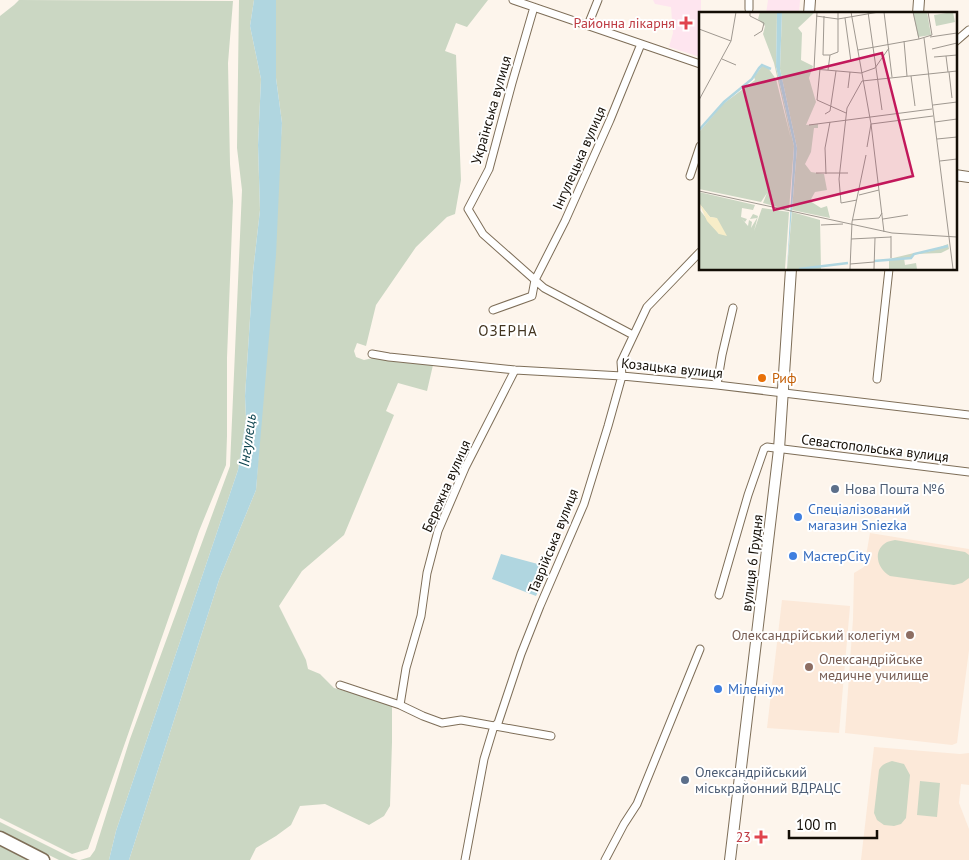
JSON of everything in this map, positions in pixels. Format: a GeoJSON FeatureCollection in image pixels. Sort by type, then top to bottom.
{"type":"FeatureCollection","features":[{"type":"Feature","properties":{"kind":"highway"},"geometry":{"type":"LineString","coordinates":[[0,838],[43,860]]}},
{"type":"Feature","properties":{"kind":"street"},"geometry":{"type":"LineString","coordinates":[[514,0],[699,64]]}},
{"type":"Feature","properties":{"kind":"street"},"geometry":{"type":"LineString","coordinates":[[588,26],[598,0]]}},
{"type":"Feature","properties":{"kind":"street"},"geometry":{"type":"LineString","coordinates":[[749,0],[749,9]]}},
{"type":"Feature","properties":{"kind":"street","name":"Українська вулиця"},"geometry":{"type":"LineString","coordinates":[[534,7],[489,169],[468,209],[483,234],[544,288],[633,335]]}},
{"type":"Feature","properties":{"kind":"street"},"geometry":{"type":"LineString","coordinates":[[956,41],[969,30]]}},
{"type":"Feature","properties":{"kind":"street","name":"Інгулецька вулиця"},"geometry":{"type":"LineString","coordinates":[[535,280],[610,120],[641,44]]}},
{"type":"Feature","properties":{"kind":"street"},"geometry":{"type":"LineString","coordinates":[[690,176],[699,149]]}},
{"type":"Feature","properties":{"kind":"street"},"geometry":{"type":"LineString","coordinates":[[956,175],[969,177]]}},
{"type":"Feature","properties":{"kind":"street","name":"Таврійська вулиця"},"geometry":{"type":"LineString","coordinates":[[464,860],[484,759],[494,726],[498,723],[518,661],[584,504],[622,376],[621,362],[647,307],[699,253]]}},
{"type":"Feature","properties":{"kind":"street","name":"вулиця 6 Грудня"},"geometry":{"type":"LineString","coordinates":[[730,860],[779,449],[791,270]]}},
{"type":"Feature","properties":{"kind":"street"},"geometry":{"type":"LineString","coordinates":[[878,379],[889,270]]}},
{"type":"Feature","properties":{"kind":"street"},"geometry":{"type":"LineString","coordinates":[[492,310],[532,296],[535,280]]}},
{"type":"Feature","properties":{"kind":"street"},"geometry":{"type":"LineString","coordinates":[[717,385],[733,308]]}},
{"type":"Feature","properties":{"kind":"street","name":"Козацька вулиця"},"geometry":{"type":"LineString","coordinates":[[372,354],[515,370],[622,376],[717,385],[969,415]]}},
{"type":"Feature","properties":{"kind":"street","name":"Бережна вулиця"},"geometry":{"type":"LineString","coordinates":[[400,705],[406,668],[422,616],[427,573],[438,531],[466,468],[515,370]]}},
{"type":"Feature","properties":{"kind":"street","name":"вулиця 6 Грудня"},"geometry":{"type":"LineString","coordinates":[[719,595],[748,495],[764,449],[767,447],[779,449]]}},
{"type":"Feature","properties":{"kind":"street","name":"Севастопольська вулиця"},"geometry":{"type":"LineString","coordinates":[[779,449],[969,472]]}},
{"type":"Feature","properties":{"kind":"street"},"geometry":{"type":"LineString","coordinates":[[605,860],[624,824],[638,804],[700,649]]}},
{"type":"Feature","properties":{"kind":"street"},"geometry":{"type":"LineString","coordinates":[[340,685],[400,705],[442,723],[461,720],[551,736]]}},
{"type":"Feature","properties":{"kind":"shaded area","name":"Районна лікарня"},"geometry":{"type":"Polygon","coordinates":[[[653,0],[701,0],[701,11],[721,12],[699,12],[699,57],[669,47],[673,33],[671,7],[655,4],[653,0]]]}},
{"type":"Feature","properties":{"kind":"shaded area"},"geometry":{"type":"Polygon","coordinates":[[[768,0],[800,0],[799,12],[766,12],[768,0]]]}},
{"type":"Feature","properties":{"kind":"shaded area","name":"Олександрійський колегіум"},"geometry":{"type":"Polygon","coordinates":[[[870,533],[969,549],[969,650],[957,743],[952,745],[845,733],[853,619],[854,573],[864,567],[870,533]]]}},
{"type":"Feature","properties":{"kind":"shaded area","name":"Олександрійське медичне училище"},"geometry":{"type":"Polygon","coordinates":[[[782,600],[850,606],[839,733],[767,728],[782,600]]]}},
{"type":"Feature","properties":{"kind":"shaded area"},"geometry":{"type":"Polygon","coordinates":[[[874,747],[960,754],[969,753],[969,785],[961,784],[959,803],[969,829],[969,860],[861,860],[874,747]]]}},
{"type":"Feature","properties":{"kind":"green space"},"geometry":{"type":"Polygon","coordinates":[[[19,0],[233,1],[228,63],[230,164],[233,201],[227,358],[226,465],[199,531],[88,849],[72,854],[0,818],[0,16],[19,0]]]}},
{"type":"Feature","properties":{"kind":"green space"},"geometry":{"type":"Polygon","coordinates":[[[239,0],[254,0],[250,26],[261,79],[258,145],[260,210],[253,272],[245,396],[246,419],[238,470],[116,831],[109,860],[80,860],[90,857],[95,850],[130,739],[230,466],[242,190],[237,148],[239,0]]]}},
{"type":"Feature","properties":{"kind":"green space"},"geometry":{"type":"Polygon","coordinates":[[[276,0],[488,0],[467,27],[456,23],[445,51],[456,55],[461,180],[455,214],[447,217],[416,247],[376,305],[366,346],[357,343],[354,351],[356,357],[364,360],[373,358],[433,365],[427,391],[398,383],[386,411],[394,415],[344,535],[302,571],[279,606],[306,660],[308,669],[320,674],[334,688],[392,704],[390,806],[384,816],[369,825],[325,804],[300,806],[291,825],[256,848],[250,860],[129,860],[219,580],[256,490],[282,123],[276,78],[276,0]]]}},
{"type":"Feature","properties":{"kind":"green space"},"geometry":{"type":"Polygon","coordinates":[[[895,540],[965,552],[969,555],[969,578],[962,583],[954,585],[890,576],[879,564],[878,554],[882,545],[895,540]]]}},
{"type":"Feature","properties":{"kind":"green space"},"geometry":{"type":"Polygon","coordinates":[[[892,761],[904,764],[910,775],[906,818],[901,824],[894,826],[884,825],[877,820],[874,813],[879,770],[883,765],[892,761]]]}},
{"type":"Feature","properties":{"kind":"green space"},"geometry":{"type":"Polygon","coordinates":[[[920,781],[940,783],[937,817],[917,815],[920,781]]]}},
{"type":"Feature","properties":{"kind":"green space"},"geometry":{"type":"Polygon","coordinates":[[[0,822],[78,860],[59,860],[0,831],[0,822]]]}},
{"type":"Feature","properties":{"kind":"green space"},"geometry":{"type":"Polygon","coordinates":[[[0,846],[28,860],[0,860],[0,846]]]}},
{"type":"Feature","properties":{"kind":"water","name":"Інгулець"},"geometry":{"type":"Polygon","coordinates":[[[254,0],[276,0],[276,78],[282,123],[276,255],[256,490],[219,580],[129,860],[109,860],[116,831],[238,470],[246,419],[245,396],[253,272],[260,210],[258,145],[261,79],[250,26],[254,0]]]}},
{"type":"Feature","properties":{"kind":"water"},"geometry":{"type":"Polygon","coordinates":[[[501,554],[549,567],[536,596],[492,579],[501,554]]]}},
{"type":"Feature","properties":{"kind":"place","name":"Районна лікарня"},"geometry":{"type":"Point","coordinates":[686,23]}},
{"type":"Feature","properties":{"kind":"place","name":"Риф"},"geometry":{"type":"Point","coordinates":[762,378]}},
{"type":"Feature","properties":{"kind":"place","name":"Нова Пошта №6"},"geometry":{"type":"Point","coordinates":[835,489]}},
{"type":"Feature","properties":{"kind":"place","name":"Спеціалізований магазин Sniezka"},"geometry":{"type":"Point","coordinates":[798,517]}},
{"type":"Feature","properties":{"kind":"place","name":"МастерCity"},"geometry":{"type":"Point","coordinates":[793,556]}},
{"type":"Feature","properties":{"kind":"place","name":"Олександрійський колегіум"},"geometry":{"type":"Point","coordinates":[910,635]}},
{"type":"Feature","properties":{"kind":"place","name":"Олександрійське медичне училище"},"geometry":{"type":"Point","coordinates":[809,667]}},
{"type":"Feature","properties":{"kind":"place","name":"Міленіум"},"geometry":{"type":"Point","coordinates":[718,689]}},
{"type":"Feature","properties":{"kind":"place","name":"Олександрійський міськрайонний ВДРАЦС"},"geometry":{"type":"Point","coordinates":[685,780]}},
{"type":"Feature","properties":{"kind":"place","name":"23"},"geometry":{"type":"Point","coordinates":[761,837]}},
{"type":"Feature","properties":{"kind":"district","name":"ОЗЕРНА"},"geometry":{"type":"Point","coordinates":[508,330]}}]}
